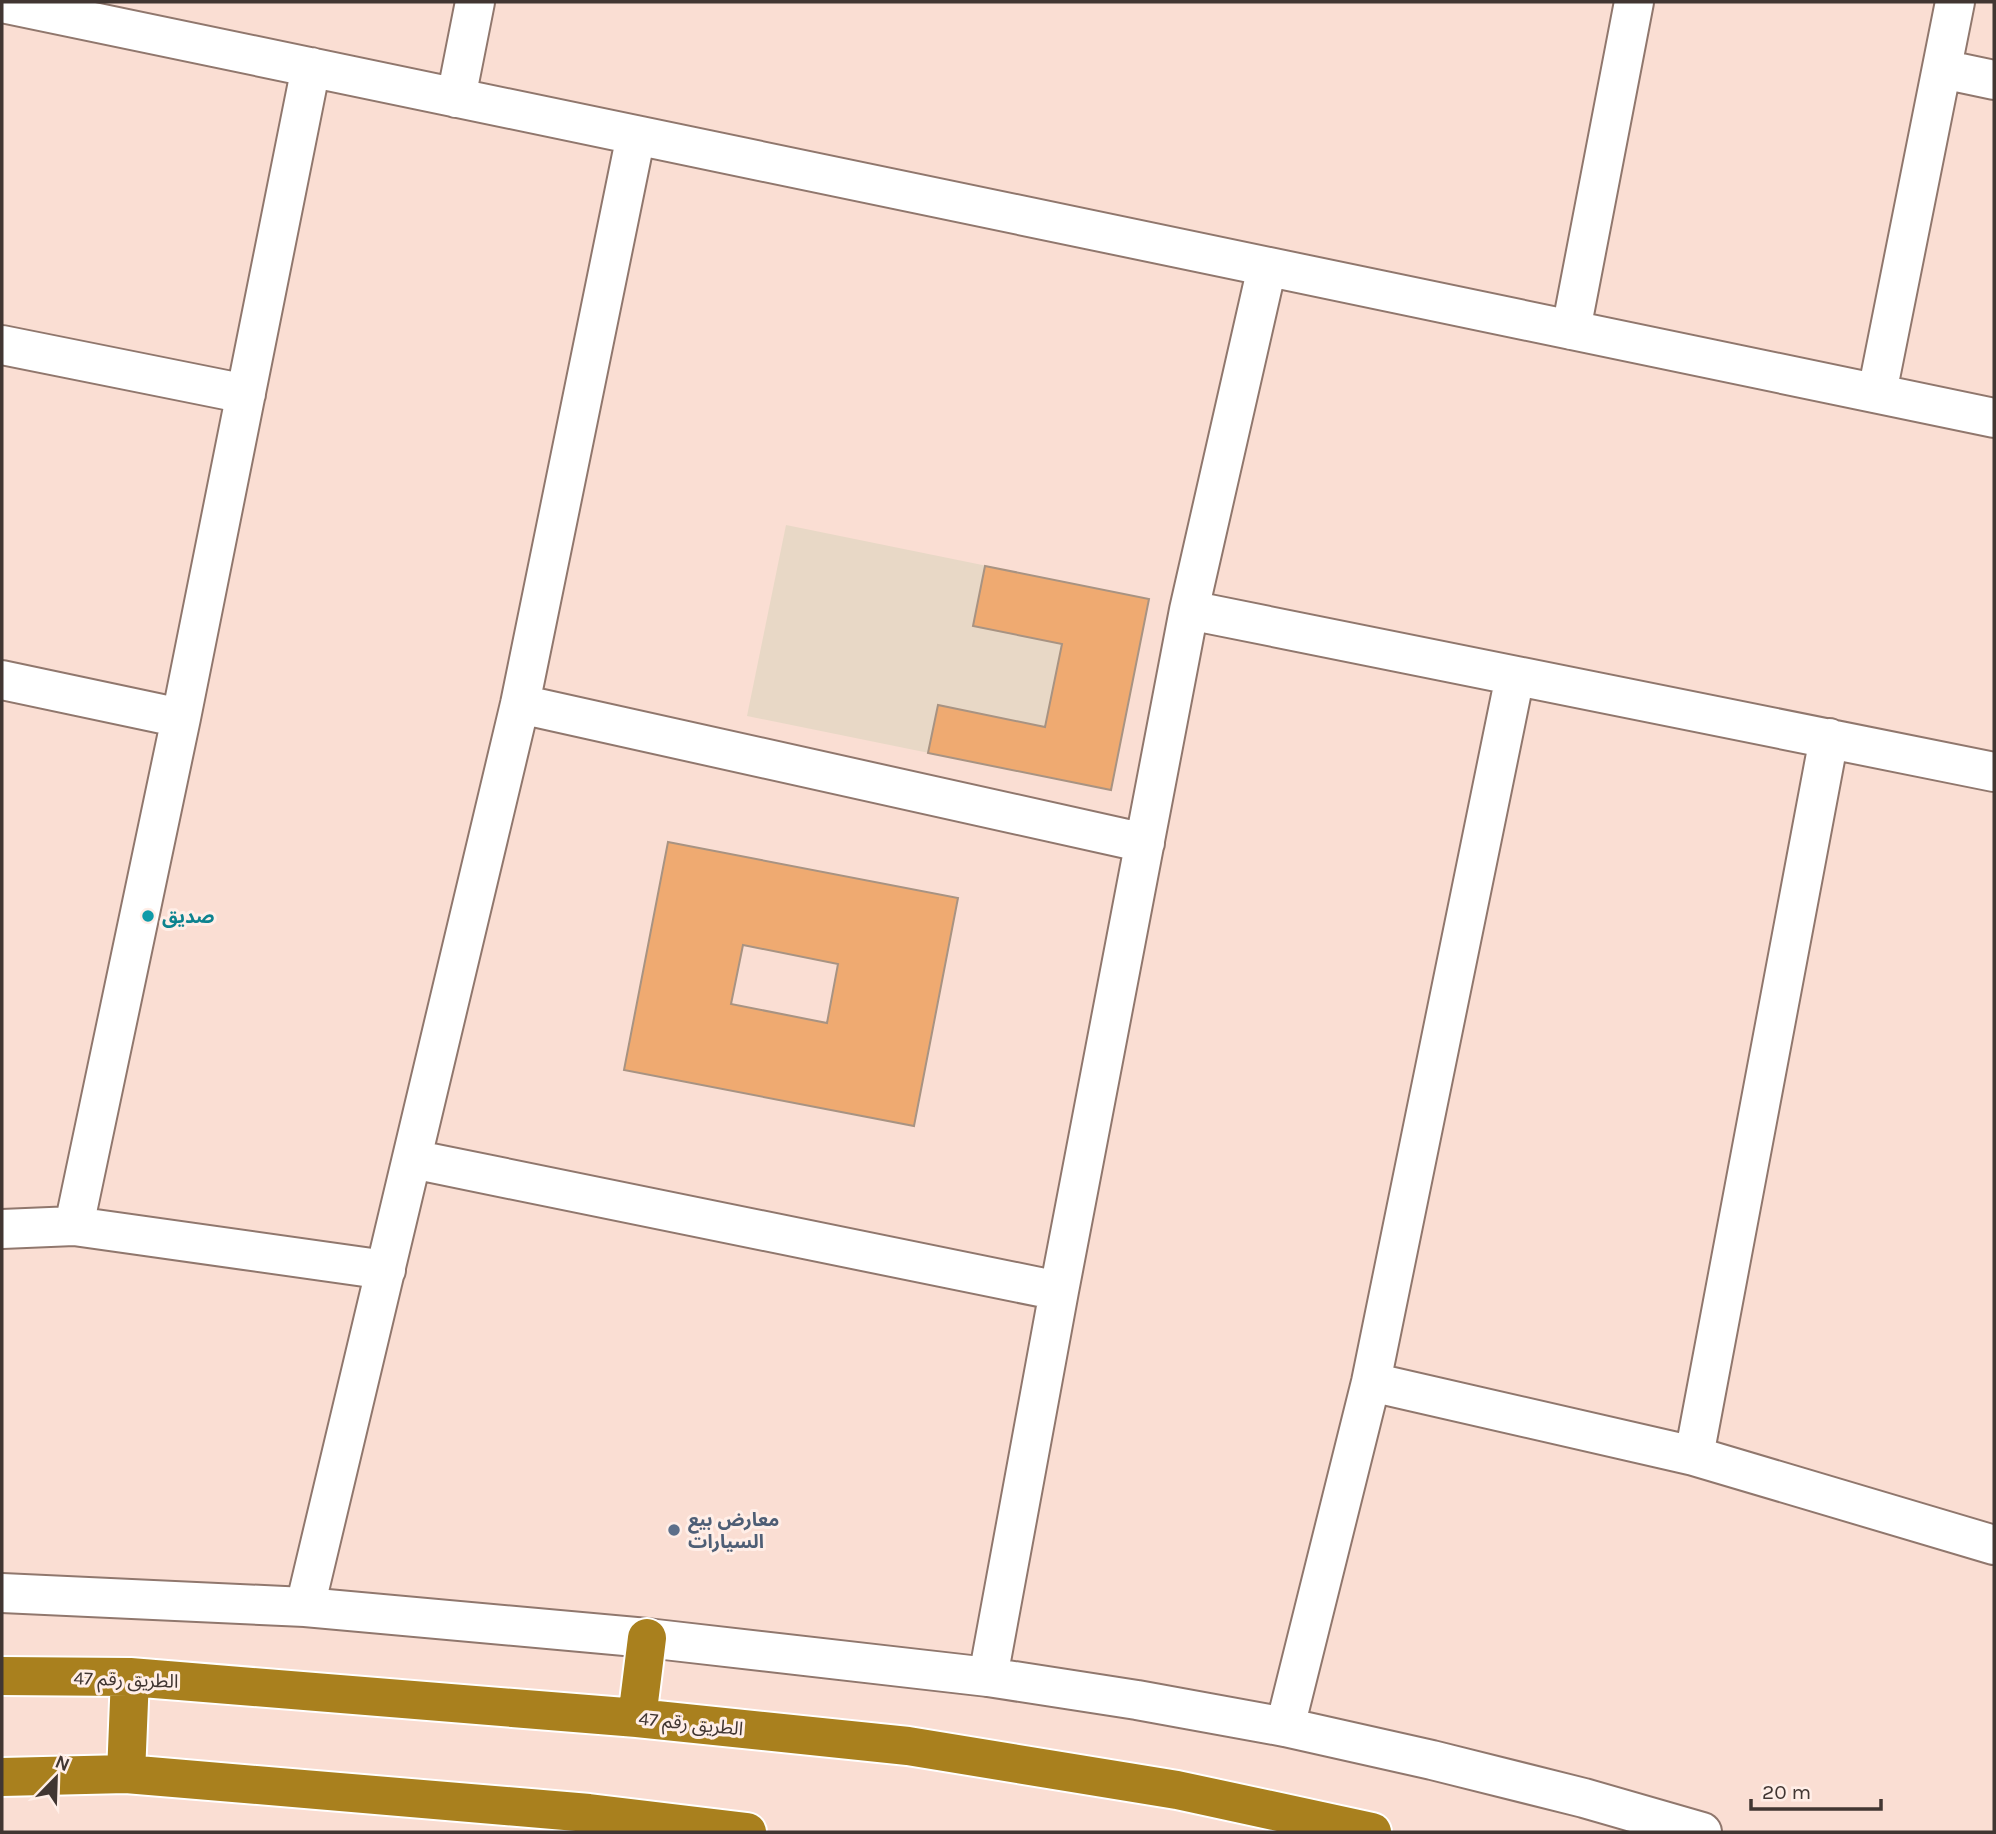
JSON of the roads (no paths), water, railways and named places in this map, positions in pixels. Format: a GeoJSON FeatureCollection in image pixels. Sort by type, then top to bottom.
{"type":"FeatureCollection","features":[{"type":"Feature","properties":{"kind":"highway"},"geometry":{"type":"LineString","coordinates":[[637,1718],[647,1637]]}},
{"type":"Feature","properties":{"kind":"highway","name":"الطريق رقم 47"},"geometry":{"type":"LineString","coordinates":[[2,1676],[130,1677],[637,1718],[908,1746],[1177,1790],[1372,1832]]}},
{"type":"Feature","properties":{"kind":"highway"},"geometry":{"type":"LineString","coordinates":[[126,1774],[130,1677]]}},
{"type":"Feature","properties":{"kind":"highway"},"geometry":{"type":"LineString","coordinates":[[2,1777],[126,1774],[589,1813],[747,1832]]}},
{"type":"Feature","properties":{"kind":"street"},"geometry":{"type":"LineString","coordinates":[[456,98],[475,2]]}},
{"type":"Feature","properties":{"kind":"street"},"geometry":{"type":"LineString","coordinates":[[1571,330],[1634,2]]}},
{"type":"Feature","properties":{"kind":"street"},"geometry":{"type":"LineString","coordinates":[[1877,393],[1955,2]]}},
{"type":"Feature","properties":{"kind":"street"},"geometry":{"type":"LineString","coordinates":[[2,3],[1994,418]]}},
{"type":"Feature","properties":{"kind":"street"},"geometry":{"type":"LineString","coordinates":[[74,1226],[181,718],[311,67]]}},
{"type":"Feature","properties":{"kind":"street"},"geometry":{"type":"LineString","coordinates":[[1942,69],[1994,80]]}},
{"type":"Feature","properties":{"kind":"street"},"geometry":{"type":"LineString","coordinates":[[305,1607],[520,704],[636,135]]}},
{"type":"Feature","properties":{"kind":"street"},"geometry":{"type":"LineString","coordinates":[[988,1677],[1189,610],[1267,267]]}},
{"type":"Feature","properties":{"kind":"street"},"geometry":{"type":"LineString","coordinates":[[2,345],[246,394]]}},
{"type":"Feature","properties":{"kind":"street"},"geometry":{"type":"LineString","coordinates":[[1189,610],[1994,772]]}},
{"type":"Feature","properties":{"kind":"street"},"geometry":{"type":"LineString","coordinates":[[1285,1727],[1371,1382],[1515,676]]}},
{"type":"Feature","properties":{"kind":"street"},"geometry":{"type":"LineString","coordinates":[[2,680],[181,718]]}},
{"type":"Feature","properties":{"kind":"street"},"geometry":{"type":"LineString","coordinates":[[520,704],[1145,842]]}},
{"type":"Feature","properties":{"kind":"street"},"geometry":{"type":"LineString","coordinates":[[1694,1457],[1829,738]]}},
{"type":"Feature","properties":{"kind":"street"},"geometry":{"type":"LineString","coordinates":[[412,1159],[1059,1291]]}},
{"type":"Feature","properties":{"kind":"street"},"geometry":{"type":"LineString","coordinates":[[2,1229],[74,1226],[386,1270]]}},
{"type":"Feature","properties":{"kind":"street"},"geometry":{"type":"LineString","coordinates":[[1371,1382],[1694,1457],[1994,1545]]}},
{"type":"Feature","properties":{"kind":"street"},"geometry":{"type":"LineString","coordinates":[[2,1593],[305,1607],[647,1637],[988,1677],[1285,1727],[1546,1788],[1702,1832]]}},
{"type":"Feature","properties":{"kind":"place","name":"صديق"},"geometry":{"type":"Point","coordinates":[148,916]}},
{"type":"Feature","properties":{"kind":"place","name":"معارض بيع السيارات"},"geometry":{"type":"Point","coordinates":[674,1530]}}]}
